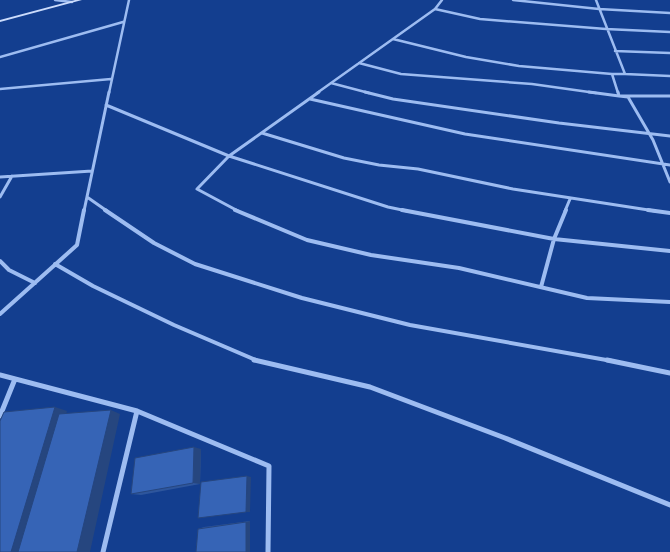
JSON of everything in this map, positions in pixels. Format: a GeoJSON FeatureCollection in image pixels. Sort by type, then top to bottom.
{"type":"FeatureCollection","features":[{"type":"Feature","properties":{"kind":"main road"},"geometry":{"type":"LineString","coordinates":[[0,21],[80,0]]}},
{"type":"Feature","properties":{"kind":"street"},"geometry":{"type":"LineString","coordinates":[[55,0],[72,2]]}},
{"type":"Feature","properties":{"kind":"street"},"geometry":{"type":"LineString","coordinates":[[0,314],[77,245],[123,22],[129,0]]}},
{"type":"Feature","properties":{"kind":"street"},"geometry":{"type":"LineString","coordinates":[[442,0],[435,9],[229,156],[197,189],[236,210],[307,240],[371,255],[459,268],[587,298],[670,302]]}},
{"type":"Feature","properties":{"kind":"street"},"geometry":{"type":"LineString","coordinates":[[513,0],[600,9],[670,12]]}},
{"type":"Feature","properties":{"kind":"street"},"geometry":{"type":"LineString","coordinates":[[596,0],[606,29],[625,74]]}},
{"type":"Feature","properties":{"kind":"street"},"geometry":{"type":"LineString","coordinates":[[435,9],[480,19],[606,29],[670,32]]}},
{"type":"Feature","properties":{"kind":"street"},"geometry":{"type":"LineString","coordinates":[[0,57],[123,22]]}},
{"type":"Feature","properties":{"kind":"street"},"geometry":{"type":"LineString","coordinates":[[394,39],[466,57],[519,66],[612,74],[670,76]]}},
{"type":"Feature","properties":{"kind":"street"},"geometry":{"type":"LineString","coordinates":[[615,51],[670,53]]}},
{"type":"Feature","properties":{"kind":"street"},"geometry":{"type":"LineString","coordinates":[[360,63],[401,74],[532,84],[628,97],[650,135],[670,182]]}},
{"type":"Feature","properties":{"kind":"street"},"geometry":{"type":"LineString","coordinates":[[612,74],[619,96]]}},
{"type":"Feature","properties":{"kind":"street"},"geometry":{"type":"LineString","coordinates":[[0,89],[112,78]]}},
{"type":"Feature","properties":{"kind":"street"},"geometry":{"type":"LineString","coordinates":[[331,83],[393,99],[650,135],[670,136]]}},
{"type":"Feature","properties":{"kind":"street"},"geometry":{"type":"LineString","coordinates":[[619,96],[670,96]]}},
{"type":"Feature","properties":{"kind":"street"},"geometry":{"type":"LineString","coordinates":[[310,99],[465,134],[670,165]]}},
{"type":"Feature","properties":{"kind":"street"},"geometry":{"type":"LineString","coordinates":[[106,105],[229,156],[388,207],[554,239],[670,250]]}},
{"type":"Feature","properties":{"kind":"street"},"geometry":{"type":"LineString","coordinates":[[262,133],[344,158],[379,165],[418,169],[513,189],[570,199],[670,213]]}},
{"type":"Feature","properties":{"kind":"street"},"geometry":{"type":"LineString","coordinates":[[0,177],[92,171]]}},
{"type":"Feature","properties":{"kind":"street"},"geometry":{"type":"LineString","coordinates":[[0,197],[12,176]]}},
{"type":"Feature","properties":{"kind":"street"},"geometry":{"type":"LineString","coordinates":[[87,197],[154,243],[195,264],[302,298],[410,325],[567,352],[670,373]]}},
{"type":"Feature","properties":{"kind":"street"},"geometry":{"type":"LineString","coordinates":[[541,287],[554,239],[570,199]]}},
{"type":"Feature","properties":{"kind":"street"},"geometry":{"type":"LineString","coordinates":[[0,261],[9,270],[35,283]]}},
{"type":"Feature","properties":{"kind":"street"},"geometry":{"type":"LineString","coordinates":[[55,264],[93,286],[174,325],[254,360],[370,387],[505,438],[670,505]]}},
{"type":"Feature","properties":{"kind":"street"},"geometry":{"type":"LineString","coordinates":[[0,375],[137,411],[269,466],[268,552]]}},
{"type":"Feature","properties":{"kind":"street"},"geometry":{"type":"LineString","coordinates":[[0,416],[15,379]]}},
{"type":"Feature","properties":{"kind":"street"},"geometry":{"type":"LineString","coordinates":[[103,552],[137,411]]}},
{"type":"Feature","properties":{"kind":"building"},"geometry":{"type":"Polygon","coordinates":[[[55,407],[11,552],[0,552],[0,421],[4,412],[55,407]]]}},
{"type":"Feature","properties":{"kind":"building"},"geometry":{"type":"Polygon","coordinates":[[[111,410],[77,552],[18,552],[59,414],[111,410]]]}},
{"type":"Feature","properties":{"kind":"building"},"geometry":{"type":"Polygon","coordinates":[[[194,447],[193,483],[131,494],[135,458],[194,447]]]}},
{"type":"Feature","properties":{"kind":"building"},"geometry":{"type":"Polygon","coordinates":[[[247,476],[246,512],[198,518],[201,482],[247,476]]]}},
{"type":"Feature","properties":{"kind":"building"},"geometry":{"type":"Polygon","coordinates":[[[246,522],[246,552],[196,552],[198,529],[246,522]]]}}]}
